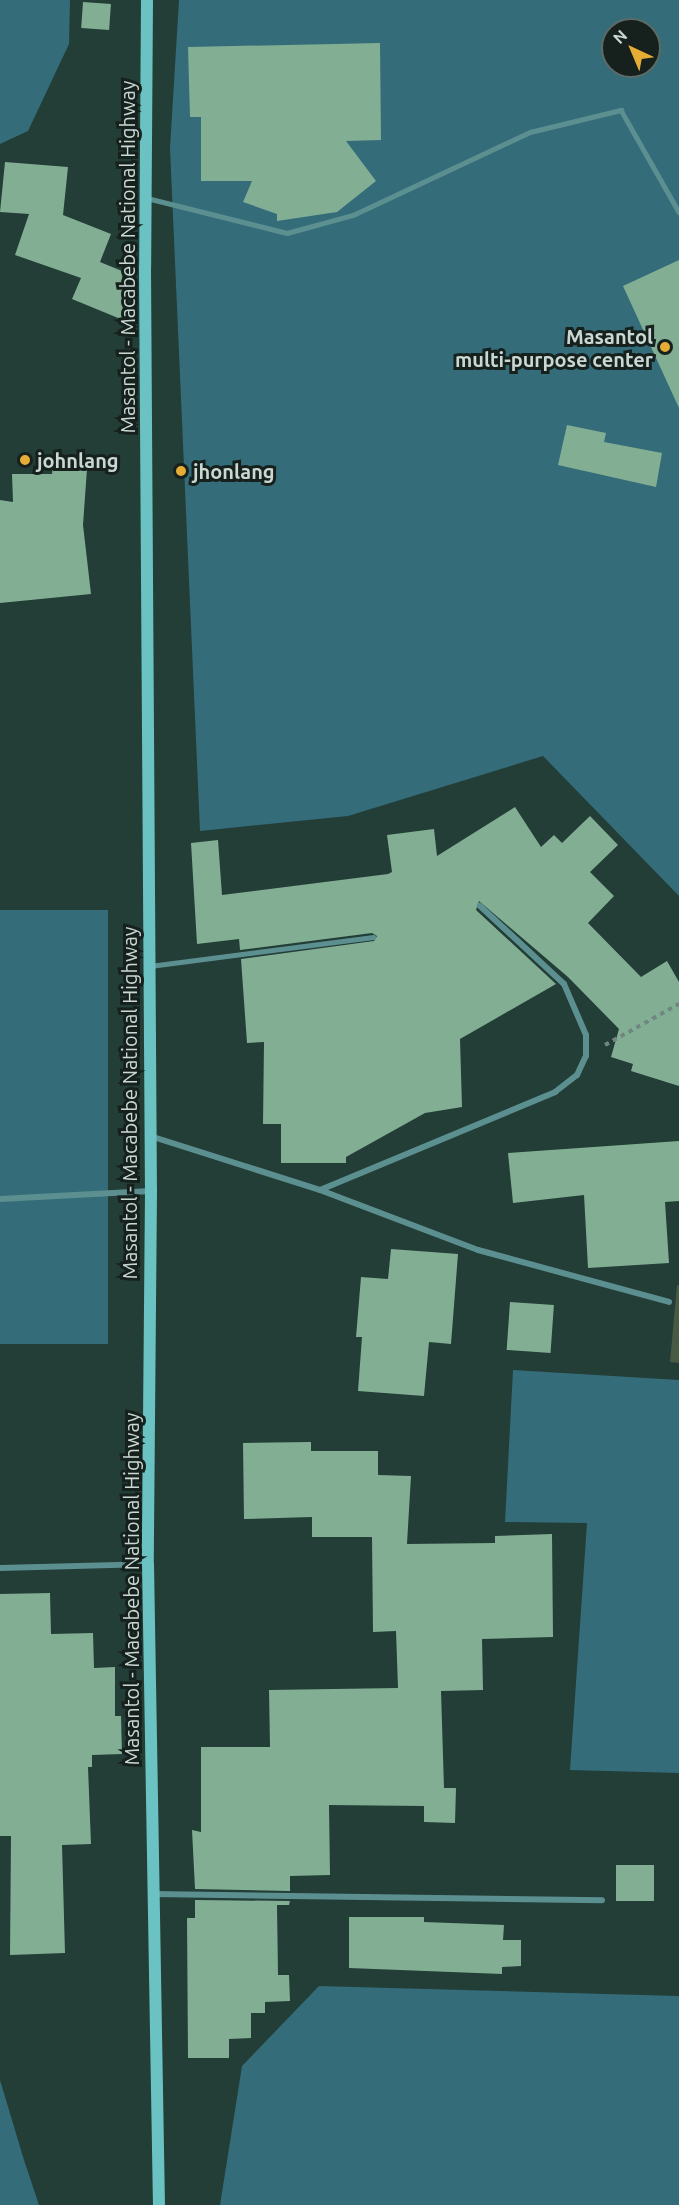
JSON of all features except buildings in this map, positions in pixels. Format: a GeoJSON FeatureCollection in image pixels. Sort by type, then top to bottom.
{"type":"FeatureCollection","features":[{"type":"Feature","properties":{"kind":"main road","name":"Masantol - Macabebe National Highway"},"geometry":{"type":"LineString","coordinates":[[147,0],[145,197],[151,1191],[148,1564],[151,1894],[159,2205]]}},
{"type":"Feature","properties":{"kind":"street"},"geometry":{"type":"LineString","coordinates":[[320,1190],[555,1092],[577,1075],[586,1056],[586,1035],[564,984],[480,906]]}},
{"type":"Feature","properties":{"kind":"street"},"geometry":{"type":"LineString","coordinates":[[150,1136],[320,1190],[478,1250],[669,1302]]}},
{"type":"Feature","properties":{"kind":"street"},"geometry":{"type":"LineString","coordinates":[[0,1199],[151,1191]]}},
{"type":"Feature","properties":{"kind":"street"},"geometry":{"type":"LineString","coordinates":[[0,1568],[148,1564]]}},
{"type":"Feature","properties":{"kind":"street"},"geometry":{"type":"LineString","coordinates":[[151,1894],[602,1900]]}},
{"type":"Feature","properties":{"kind":"lane"},"geometry":{"type":"LineString","coordinates":[[145,197],[287,233],[353,215],[530,132],[621,110],[679,212]]}},
{"type":"Feature","properties":{"kind":"lane"},"geometry":{"type":"LineString","coordinates":[[148,966],[373,937]]}},
{"type":"Feature","properties":{"kind":"path"},"geometry":{"type":"LineString","coordinates":[[586,1056],[679,1004]]}},
{"type":"Feature","properties":{"kind":"green space"},"geometry":{"type":"Polygon","coordinates":[[[677,1285],[679,1285],[679,1363],[670,1362],[677,1285]]]}},
{"type":"Feature","properties":{"kind":"water"},"geometry":{"type":"Polygon","coordinates":[[[0,0],[70,0],[69,44],[28,131],[0,144],[0,0]]]}},
{"type":"Feature","properties":{"kind":"water"},"geometry":{"type":"Polygon","coordinates":[[[179,0],[679,0],[679,896],[543,756],[348,816],[200,831],[170,148],[179,0]]]}},
{"type":"Feature","properties":{"kind":"water"},"geometry":{"type":"Polygon","coordinates":[[[0,910],[108,910],[108,1344],[0,1344],[0,910]]]}},
{"type":"Feature","properties":{"kind":"water"},"geometry":{"type":"Polygon","coordinates":[[[513,1370],[679,1380],[679,1773],[570,1770],[587,1523],[505,1522],[513,1370]]]}},
{"type":"Feature","properties":{"kind":"water"},"geometry":{"type":"Polygon","coordinates":[[[319,1986],[679,1996],[679,2205],[220,2205],[242,2066],[319,1986]]]}},
{"type":"Feature","properties":{"kind":"water"},"geometry":{"type":"Polygon","coordinates":[[[0,2080],[24,2160],[39,2205],[0,2205],[0,2080]]]}},
{"type":"Feature","properties":{"kind":"place","name":"Masantol multi-purpose center"},"geometry":{"type":"Point","coordinates":[665,347]}},
{"type":"Feature","properties":{"kind":"place","name":"johnlang"},"geometry":{"type":"Point","coordinates":[25,460]}},
{"type":"Feature","properties":{"kind":"place","name":"jhonlang"},"geometry":{"type":"Point","coordinates":[181,471]}}]}
